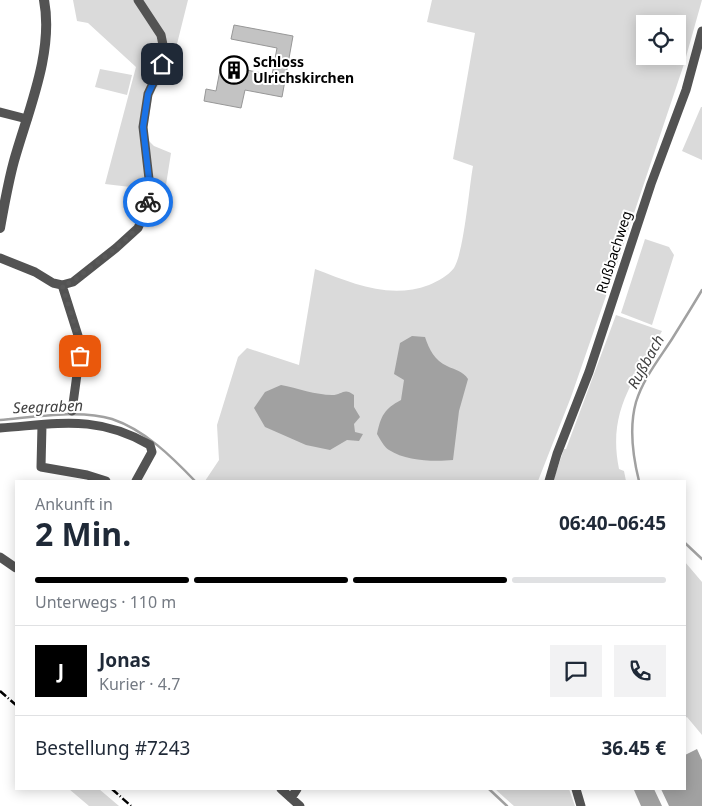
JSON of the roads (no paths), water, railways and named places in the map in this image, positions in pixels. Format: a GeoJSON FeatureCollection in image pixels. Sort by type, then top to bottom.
{"type":"FeatureCollection","features":[{"type":"Feature","properties":{"kind":"street"},"geometry":{"type":"LineString","coordinates":[[0,228],[13,163],[34,98],[46,24],[44,0]]}},
{"type":"Feature","properties":{"kind":"street"},"geometry":{"type":"LineString","coordinates":[[0,258],[35,272],[53,283],[62,285],[72,282],[116,248],[138,228],[147,207],[149,179],[143,127],[148,94],[162,64],[164,50],[161,35],[138,0]]}},
{"type":"Feature","properties":{"kind":"street","name":"Rußbachweg"},"geometry":{"type":"LineString","coordinates":[[549,480],[557,454],[595,353],[651,184],[686,90],[702,31]]}},
{"type":"Feature","properties":{"kind":"street"},"geometry":{"type":"LineString","coordinates":[[0,112],[27,119]]}},
{"type":"Feature","properties":{"kind":"street"},"geometry":{"type":"LineString","coordinates":[[62,285],[81,345],[72,411]]}},
{"type":"Feature","properties":{"kind":"street"},"geometry":{"type":"LineString","coordinates":[[0,428],[70,423],[94,424],[132,435],[150,445],[152,452],[137,480]]}},
{"type":"Feature","properties":{"kind":"street"},"geometry":{"type":"LineString","coordinates":[[42,425],[41,467],[88,475],[103,480]]}},
{"type":"Feature","properties":{"kind":"street"},"geometry":{"type":"LineString","coordinates":[[0,557],[15,567]]}},
{"type":"Feature","properties":{"kind":"street"},"geometry":{"type":"LineString","coordinates":[[282,790],[300,806]]}},
{"type":"Feature","properties":{"kind":"street"},"geometry":{"type":"LineString","coordinates":[[292,798],[296,790]]}},
{"type":"Feature","properties":{"kind":"street"},"geometry":{"type":"LineString","coordinates":[[576,790],[581,806]]}},
{"type":"Feature","properties":{"kind":"waterway","name":"Rußbach"},"geometry":{"type":"LineString","coordinates":[[639,480],[633,442],[636,402],[647,377],[702,290]]}},
{"type":"Feature","properties":{"kind":"waterway","name":"Seegraben"},"geometry":{"type":"LineString","coordinates":[[0,420],[71,414],[112,419],[147,437],[194,480]]}},
{"type":"Feature","properties":{"kind":"waterway","name":"Rußbach"},"geometry":{"type":"LineString","coordinates":[[686,544],[702,559]]}},
{"type":"Feature","properties":{"kind":"waterway","name":"Seegraben"},"geometry":{"type":"LineString","coordinates":[[490,790],[507,806]]}},
{"type":"Feature","properties":{"kind":"railway"},"geometry":{"type":"LineString","coordinates":[[0,691],[15,704]]}},
{"type":"Feature","properties":{"kind":"railway"},"geometry":{"type":"LineString","coordinates":[[113,790],[131,806]]}},
{"type":"Feature","properties":{"kind":"place","name":"Schloss Ulrichskirchen"},"geometry":{"type":"Point","coordinates":[234,70]}}]}
